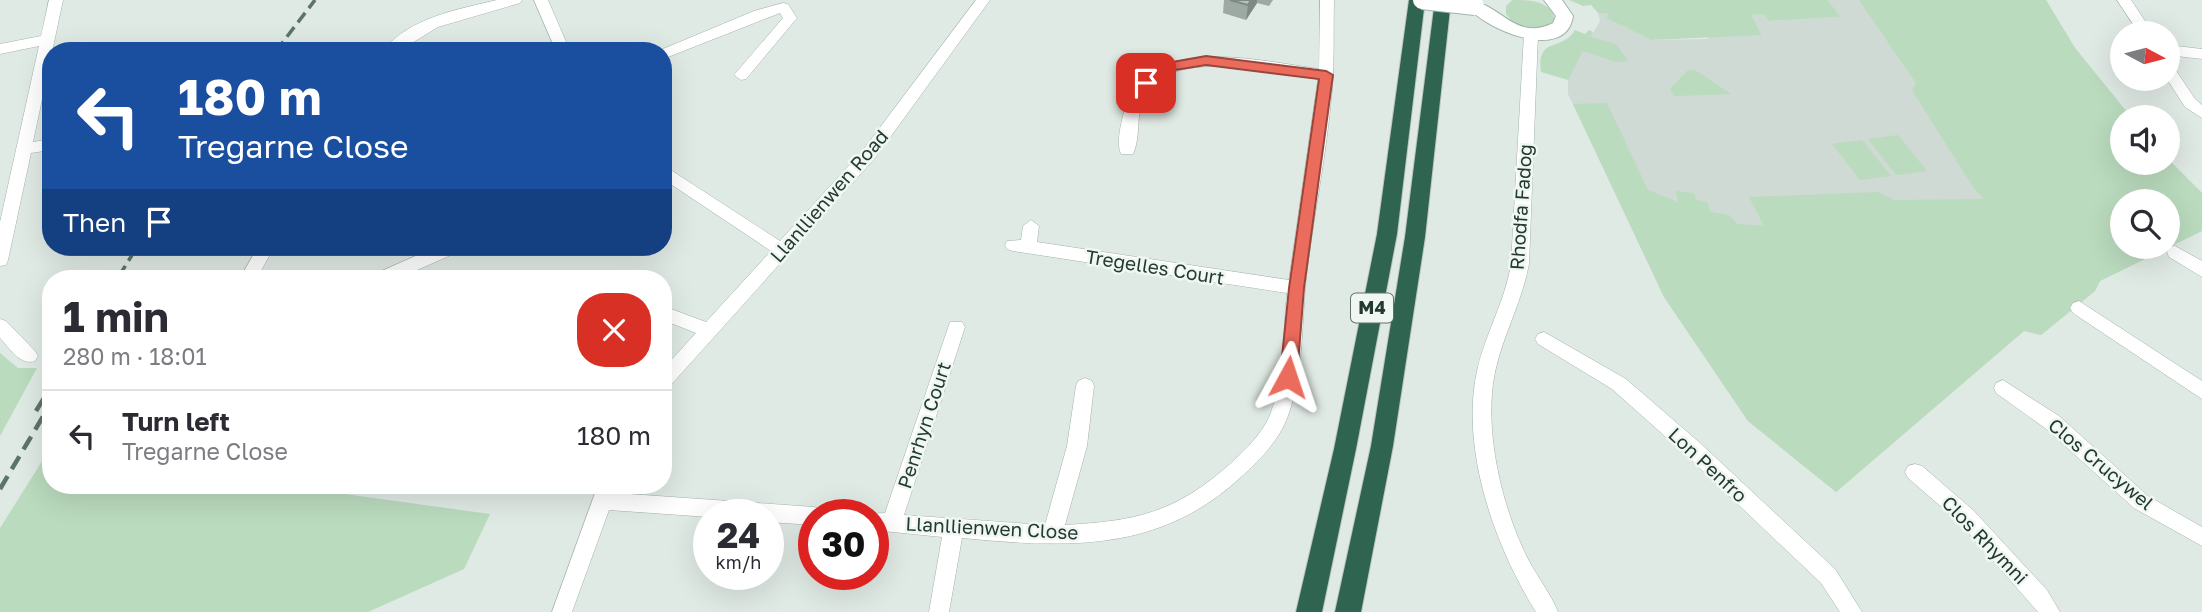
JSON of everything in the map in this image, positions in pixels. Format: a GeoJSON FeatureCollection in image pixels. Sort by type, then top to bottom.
{"type":"FeatureCollection","features":[{"type":"Feature","properties":{"kind":"highway","name":"M4"},"geometry":{"type":"LineString","coordinates":[[1309,612],[1345,449],[1387,234],[1420,0]]}},
{"type":"Feature","properties":{"kind":"highway","name":"M4"},"geometry":{"type":"LineString","coordinates":[[1348,612],[1388,407],[1415,237],[1443,0]]}},
{"type":"Feature","properties":{"kind":"street"},"geometry":{"type":"LineString","coordinates":[[47,42],[56,0]]}},
{"type":"Feature","properties":{"kind":"street"},"geometry":{"type":"LineString","coordinates":[[403,42],[445,18],[515,0]]}},
{"type":"Feature","properties":{"kind":"street"},"geometry":{"type":"LineString","coordinates":[[541,0],[559,42]]}},
{"type":"Feature","properties":{"kind":"street"},"geometry":{"type":"LineString","coordinates":[[751,0],[759,14]]}},
{"type":"Feature","properties":{"kind":"street","name":"Llanllienwen Road"},"geometry":{"type":"LineString","coordinates":[[672,373],[869,154],[983,0]]}},
{"type":"Feature","properties":{"kind":"street","name":"Llanllienwen Close"},"geometry":{"type":"LineString","coordinates":[[889,522],[1052,534],[1093,533],[1170,517],[1205,495],[1245,463],[1275,424],[1288,377],[1296,288],[1326,75],[1327,0]]}},
{"type":"Feature","properties":{"kind":"street"},"geometry":{"type":"LineString","coordinates":[[1420,0],[1475,6],[1498,0],[1497,11],[1502,20]]}},
{"type":"Feature","properties":{"kind":"street"},"geometry":{"type":"LineString","coordinates":[[1475,6],[1513,29],[1531,34],[1548,34],[1562,25],[1563,12],[1552,0]]}},
{"type":"Feature","properties":{"kind":"street"},"geometry":{"type":"LineString","coordinates":[[2124,0],[2138,21]]}},
{"type":"Feature","properties":{"kind":"street"},"geometry":{"type":"LineString","coordinates":[[672,50],[759,14],[783,7],[790,18],[741,75]]}},
{"type":"Feature","properties":{"kind":"street","name":"Rhodfa Fadog"},"geometry":{"type":"LineString","coordinates":[[1531,34],[1520,266],[1508,313],[1489,359],[1483,388],[1483,417],[1487,468],[1497,514],[1519,566],[1548,612]]}},
{"type":"Feature","properties":{"kind":"street"},"geometry":{"type":"LineString","coordinates":[[0,49],[48,39]]}},
{"type":"Feature","properties":{"kind":"street"},"geometry":{"type":"LineString","coordinates":[[2180,51],[2202,54]]}},
{"type":"Feature","properties":{"kind":"street"},"geometry":{"type":"LineString","coordinates":[[1129,151],[1139,93],[1146,83],[1172,66],[1206,60],[1326,75]]}},
{"type":"Feature","properties":{"kind":"street"},"geometry":{"type":"LineString","coordinates":[[0,260],[42,66]]}},
{"type":"Feature","properties":{"kind":"street"},"geometry":{"type":"LineString","coordinates":[[2180,88],[2190,103],[2202,113]]}},
{"type":"Feature","properties":{"kind":"street"},"geometry":{"type":"LineString","coordinates":[[24,149],[42,146]]}},
{"type":"Feature","properties":{"kind":"street"},"geometry":{"type":"LineString","coordinates":[[672,177],[783,251]]}},
{"type":"Feature","properties":{"kind":"street","name":"Tregelles Court"},"geometry":{"type":"LineString","coordinates":[[1031,226],[1020,246],[1296,288]]}},
{"type":"Feature","properties":{"kind":"street"},"geometry":{"type":"LineString","coordinates":[[2180,255],[2202,270]]}},
{"type":"Feature","properties":{"kind":"street"},"geometry":{"type":"LineString","coordinates":[[401,270],[432,256]]}},
{"type":"Feature","properties":{"kind":"street"},"geometry":{"type":"LineString","coordinates":[[2079,308],[2202,391]]}},
{"type":"Feature","properties":{"kind":"street"},"geometry":{"type":"LineString","coordinates":[[672,317],[709,331]]}},
{"type":"Feature","properties":{"kind":"street"},"geometry":{"type":"LineString","coordinates":[[0,326],[29,356]]}},
{"type":"Feature","properties":{"kind":"street","name":"Penrhyn Court"},"geometry":{"type":"LineString","coordinates":[[889,505],[957,327]]}},
{"type":"Feature","properties":{"kind":"street","name":"Lon Penfro"},"geometry":{"type":"LineString","coordinates":[[1544,339],[1619,384],[1693,449],[1828,576],[1852,612]]}},
{"type":"Feature","properties":{"kind":"street"},"geometry":{"type":"LineString","coordinates":[[1052,534],[1082,447],[1085,386]]}},
{"type":"Feature","properties":{"kind":"street","name":"Clos Crucywel"},"geometry":{"type":"LineString","coordinates":[[2003,388],[2052,422],[2141,502],[2202,537]]}},
{"type":"Feature","properties":{"kind":"street","name":"Clos Rhymni"},"geometry":{"type":"LineString","coordinates":[[1914,472],[1966,516],[2040,597],[2050,612]]}},
{"type":"Feature","properties":{"kind":"street"},"geometry":{"type":"LineString","coordinates":[[562,612],[605,494]]}},
{"type":"Feature","properties":{"kind":"street"},"geometry":{"type":"LineString","coordinates":[[614,494],[798,514]]}},
{"type":"Feature","properties":{"kind":"street"},"geometry":{"type":"LineString","coordinates":[[939,612],[954,527]]}},
{"type":"Feature","properties":{"kind":"shaded area"},"geometry":{"type":"Polygon","coordinates":[[[1828,0],[2046,0],[2075,48],[2121,105],[2110,105],[2110,175],[2180,175],[2180,171],[2202,193],[2202,231],[2180,242],[2180,189],[2110,189],[2110,259],[2145,259],[2100,281],[2095,291],[2041,335],[2024,331],[1836,492],[1748,421],[1664,297],[1568,94],[1568,77],[1600,21],[1598,13],[1609,14],[1606,18],[1651,40],[1762,34],[1750,15],[1764,14],[1768,21],[1839,17],[1828,0]]]}},
{"type":"Feature","properties":{"kind":"green space"},"geometry":{"type":"Polygon","coordinates":[[[1512,0],[1540,3],[1553,12],[1554,20],[1542,27],[1522,26],[1506,14],[1506,6],[1512,0]]]}},
{"type":"Feature","properties":{"kind":"green space"},"geometry":{"type":"Polygon","coordinates":[[[1569,0],[1828,0],[1840,17],[1768,21],[1764,14],[1751,15],[1762,35],[1651,40],[1606,18],[1609,14],[1598,13],[1591,5],[1583,6],[1569,0]]]}},
{"type":"Feature","properties":{"kind":"green space"},"geometry":{"type":"Polygon","coordinates":[[[1859,0],[2046,0],[2075,48],[2121,105],[2110,105],[2110,175],[2180,175],[2180,171],[2202,193],[2202,231],[2180,242],[2180,189],[2110,189],[2110,259],[2145,259],[2100,281],[2095,291],[2041,335],[2024,331],[1836,492],[1748,421],[1664,297],[1573,104],[1607,103],[1648,190],[1678,202],[1676,191],[1694,193],[1696,200],[1707,202],[1710,212],[1729,215],[1737,224],[1764,226],[1749,197],[1879,192],[1895,200],[1984,199],[1973,187],[1912,90],[1916,83],[1859,0]]]}},
{"type":"Feature","properties":{"kind":"green space"},"geometry":{"type":"Polygon","coordinates":[[[1575,30],[1585,34],[1589,30],[1593,32],[1591,37],[1616,44],[1628,61],[1616,62],[1583,51],[1568,80],[1541,72],[1542,53],[1570,37],[1575,30]]]}},
{"type":"Feature","properties":{"kind":"green space"},"geometry":{"type":"Polygon","coordinates":[[[1688,70],[1695,70],[1731,94],[1674,96],[1670,89],[1688,70]]]}},
{"type":"Feature","properties":{"kind":"green space"},"geometry":{"type":"Polygon","coordinates":[[[1898,135],[1927,171],[1896,175],[1868,139],[1898,135]]]}},
{"type":"Feature","properties":{"kind":"green space"},"geometry":{"type":"Polygon","coordinates":[[[1862,140],[1891,176],[1860,180],[1832,144],[1862,140]]]}},
{"type":"Feature","properties":{"kind":"green space"},"geometry":{"type":"Polygon","coordinates":[[[0,353],[18,368],[37,368],[0,436],[0,353]]]}},
{"type":"Feature","properties":{"kind":"green space"},"geometry":{"type":"Polygon","coordinates":[[[42,461],[42,494],[344,494],[490,514],[464,569],[368,612],[0,612],[0,528],[42,461]]]}},
{"type":"Feature","properties":{"kind":"building"},"geometry":{"type":"Polygon","coordinates":[[[1230,0],[1251,0],[1248,5],[1230,0]]]}},
{"type":"Feature","properties":{"kind":"railway"},"geometry":{"type":"LineString","coordinates":[[283,42],[315,0]]}},
{"type":"Feature","properties":{"kind":"railway"},"geometry":{"type":"LineString","coordinates":[[123,270],[131,256]]}},
{"type":"Feature","properties":{"kind":"railway"},"geometry":{"type":"LineString","coordinates":[[36,411],[42,401]]}},
{"type":"Feature","properties":{"kind":"railway"},"geometry":{"type":"LineString","coordinates":[[0,489],[42,418]]}},
{"type":"Feature","properties":{"kind":"route"},"geometry":{"type":"LineString","coordinates":[[1146,83],[1172,66],[1206,60],[1326,75],[1296,288],[1288,377]]}}]}
